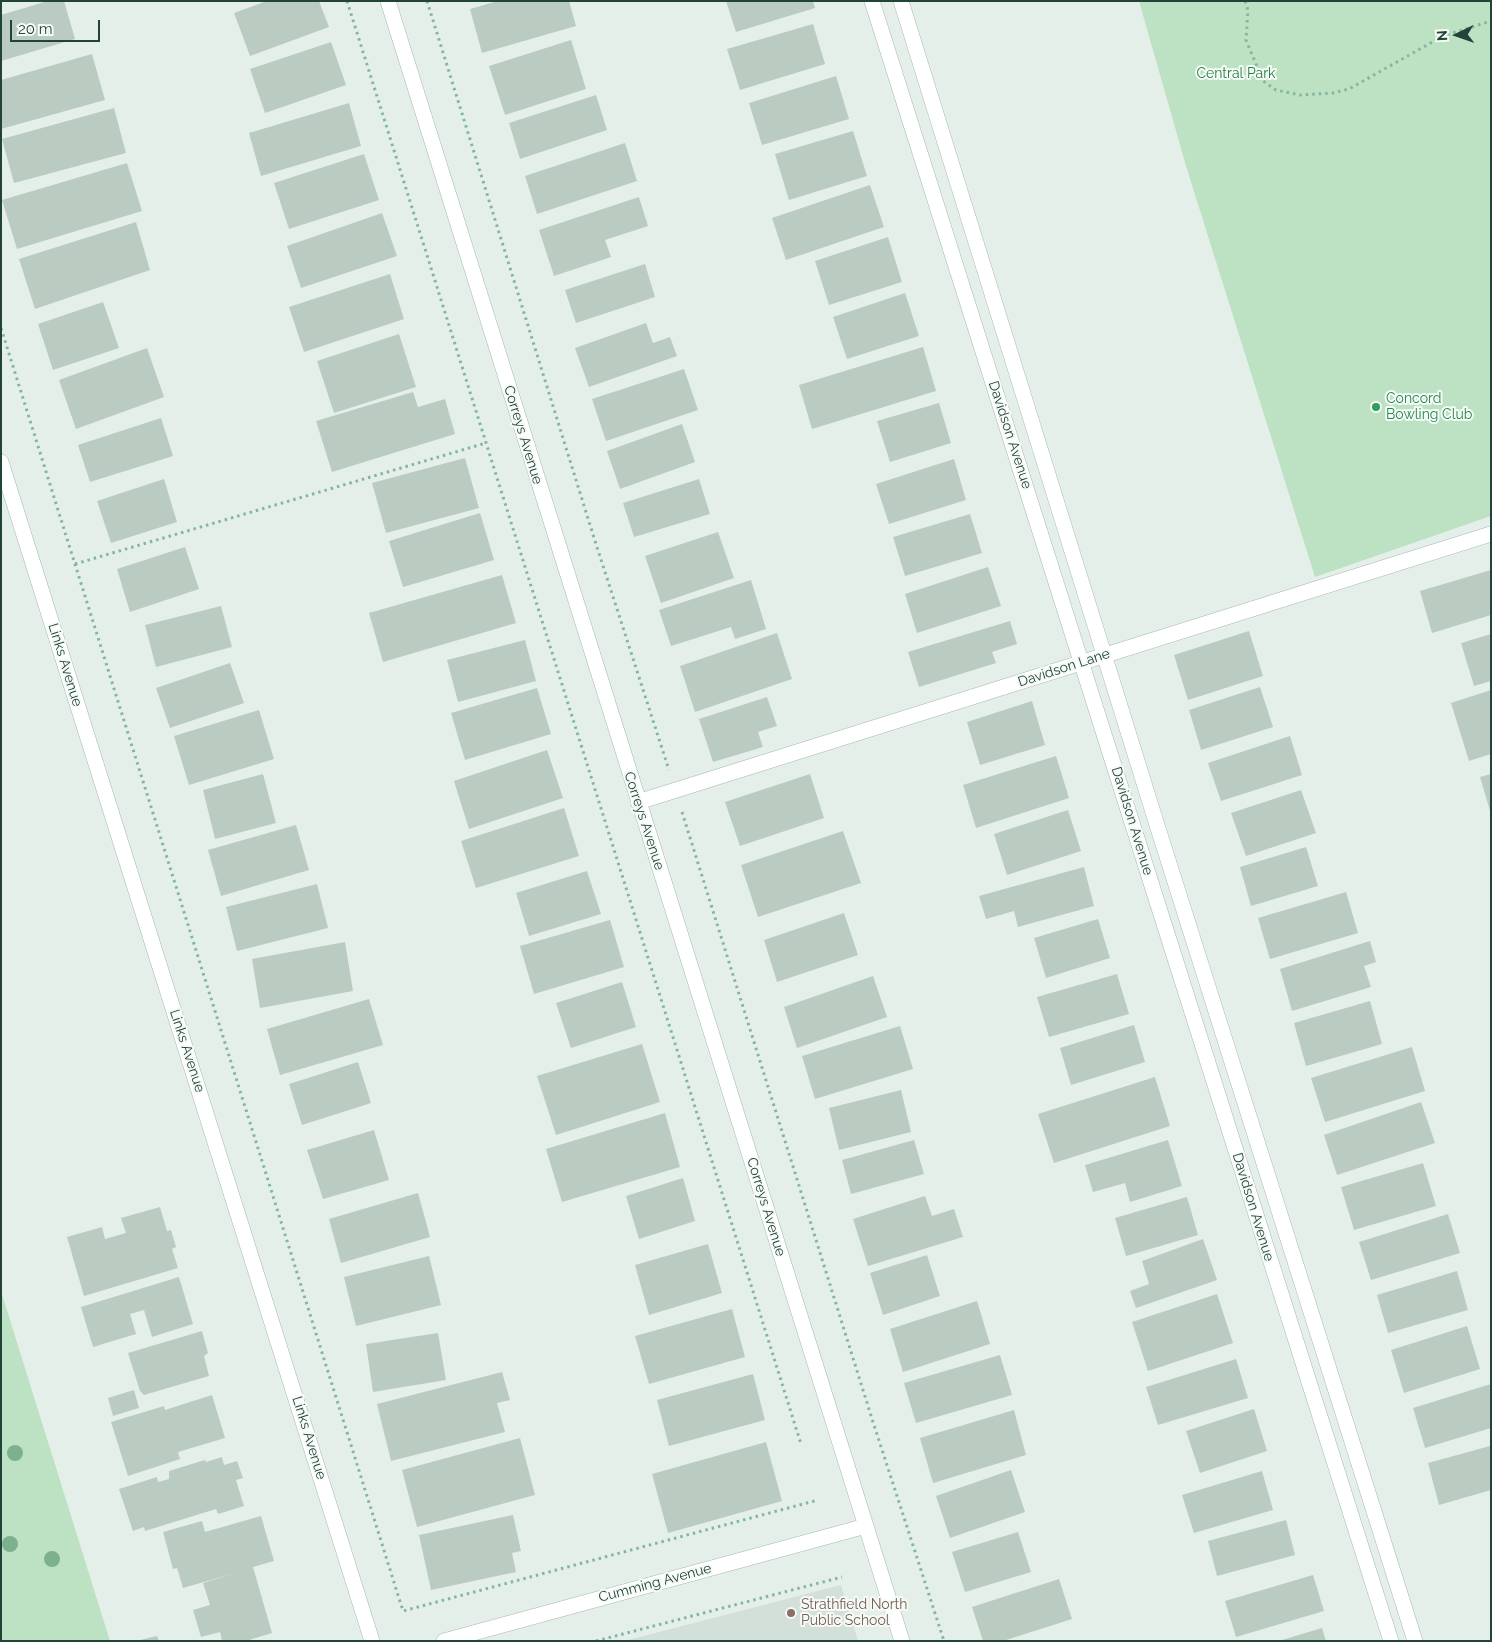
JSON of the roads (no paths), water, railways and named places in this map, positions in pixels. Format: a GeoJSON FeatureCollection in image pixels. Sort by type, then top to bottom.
{"type":"FeatureCollection","features":[{"type":"Feature","properties":{"kind":"street","name":"Correys Avenue"},"geometry":{"type":"LineString","coordinates":[[388,1],[902,1641]]}},
{"type":"Feature","properties":{"kind":"street","name":"Davidson Avenue"},"geometry":{"type":"LineString","coordinates":[[872,1],[1391,1641]]}},
{"type":"Feature","properties":{"kind":"street","name":"Davidson Avenue"},"geometry":{"type":"LineString","coordinates":[[901,1],[1157,825],[1415,1641]]}},
{"type":"Feature","properties":{"kind":"street","name":"Links Avenue"},"geometry":{"type":"LineString","coordinates":[[1,462],[372,1641]]}},
{"type":"Feature","properties":{"kind":"street","name":"Davidson Lane"},"geometry":{"type":"LineString","coordinates":[[638,802],[1491,534]]}},
{"type":"Feature","properties":{"kind":"street","name":"Cumming Avenue"},"geometry":{"type":"LineString","coordinates":[[444,1641],[866,1526]]}},
{"type":"Feature","properties":{"kind":"place","name":"Concord Bowling Club"},"geometry":{"type":"Point","coordinates":[1376,407]}},
{"type":"Feature","properties":{"kind":"place","name":"Strathfield North Public School"},"geometry":{"type":"Point","coordinates":[791,1613]}},
{"type":"Feature","properties":{"kind":"park label","name":"Central Park"},"geometry":{"type":"Point","coordinates":[1236,74]}}]}
